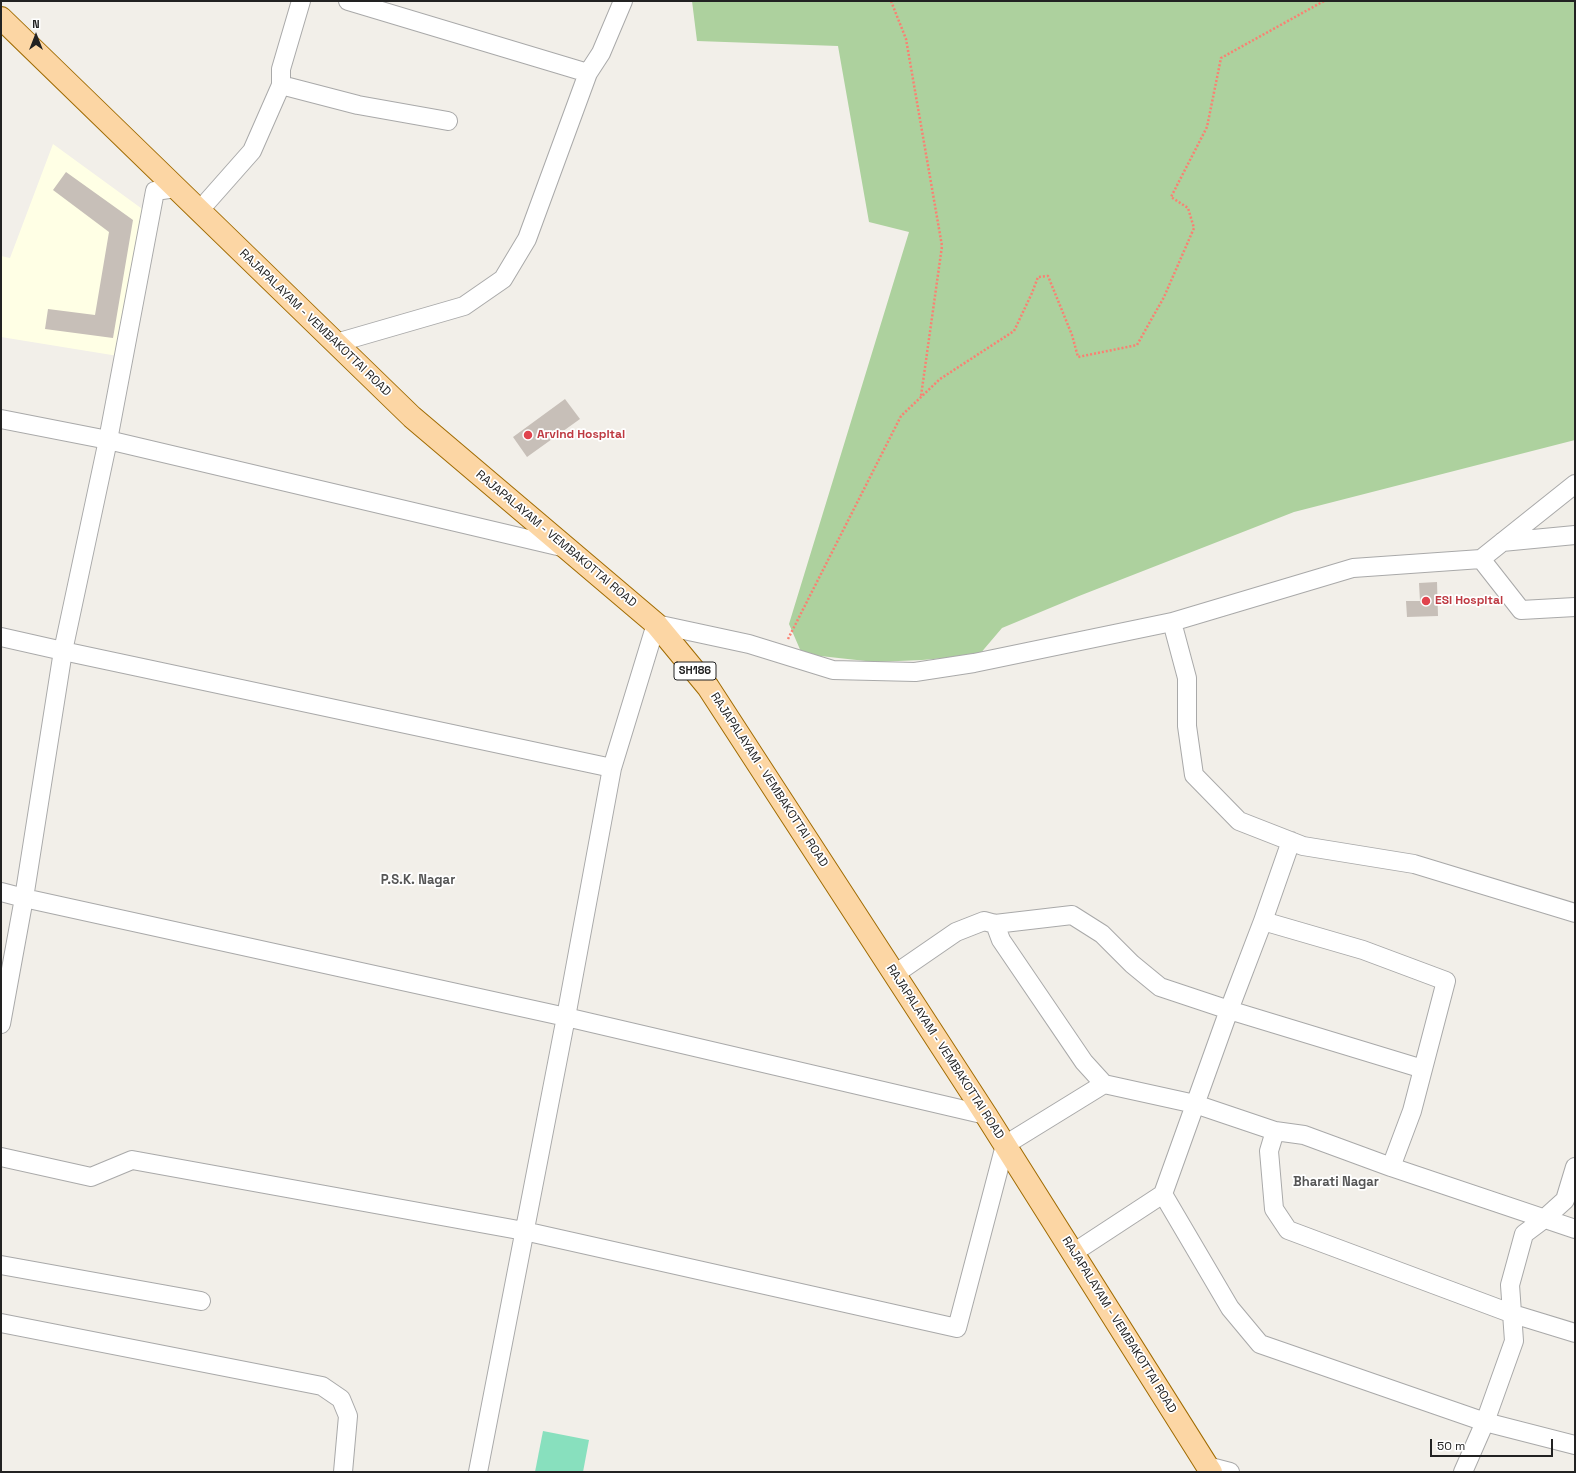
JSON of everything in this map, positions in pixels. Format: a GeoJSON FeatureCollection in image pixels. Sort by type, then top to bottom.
{"type":"FeatureCollection","features":[{"type":"Feature","properties":{"kind":"main road","name":"RAJAPALAYAM - VEMBAKOTTAI ROAD"},"geometry":{"type":"LineString","coordinates":[[1,18],[412,417],[656,624],[708,687],[986,1115],[1209,1469]]}},
{"type":"Feature","properties":{"kind":"street"},"geometry":{"type":"LineString","coordinates":[[198,210],[252,151],[281,85],[281,69],[301,1]]}},
{"type":"Feature","properties":{"kind":"street"},"geometry":{"type":"LineString","coordinates":[[348,1],[588,73]]}},
{"type":"Feature","properties":{"kind":"street"},"geometry":{"type":"LineString","coordinates":[[336,343],[464,306],[503,279],[528,238],[588,73],[602,53],[623,1]]}},
{"type":"Feature","properties":{"kind":"street"},"geometry":{"type":"LineString","coordinates":[[281,85],[358,105],[448,121]]}},
{"type":"Feature","properties":{"kind":"street"},"geometry":{"type":"LineString","coordinates":[[1,1024],[24,898],[63,651],[108,440],[155,191],[176,188]]}},
{"type":"Feature","properties":{"kind":"street"},"geometry":{"type":"LineString","coordinates":[[1,420],[108,440],[567,548]]}},
{"type":"Feature","properties":{"kind":"street"},"geometry":{"type":"LineString","coordinates":[[478,1472],[566,1018],[612,768],[656,624],[749,644],[833,670],[915,672],[974,663],[1172,622],[1353,568],[1481,560],[1575,484]]}},
{"type":"Feature","properties":{"kind":"street"},"geometry":{"type":"LineString","coordinates":[[1502,542],[1575,535]]}},
{"type":"Feature","properties":{"kind":"street"},"geometry":{"type":"LineString","coordinates":[[1481,560],[1521,610],[1575,608]]}},
{"type":"Feature","properties":{"kind":"street"},"geometry":{"type":"LineString","coordinates":[[1172,622],[1187,678],[1187,726],[1194,775],[1239,821],[1303,846],[1414,864],[1575,913]]}},
{"type":"Feature","properties":{"kind":"street"},"geometry":{"type":"LineString","coordinates":[[1,637],[612,768]]}},
{"type":"Feature","properties":{"kind":"street"},"geometry":{"type":"LineString","coordinates":[[1073,1253],[1163,1194],[1228,1010],[1263,921],[1291,841]]}},
{"type":"Feature","properties":{"kind":"street"},"geometry":{"type":"LineString","coordinates":[[1,892],[566,1018],[986,1115]]}},
{"type":"Feature","properties":{"kind":"street"},"geometry":{"type":"LineString","coordinates":[[895,974],[956,932],[984,921],[996,924],[1072,915],[1102,934],[1132,964],[1160,987],[1228,1010],[1423,1069]]}},
{"type":"Feature","properties":{"kind":"street"},"geometry":{"type":"LineString","coordinates":[[1263,921],[1363,950],[1446,981],[1412,1111],[1391,1167]]}},
{"type":"Feature","properties":{"kind":"street"},"geometry":{"type":"LineString","coordinates":[[996,924],[1001,940],[1079,1055],[1104,1084],[1195,1104],[1275,1131],[1304,1135],[1391,1167],[1575,1229]]}},
{"type":"Feature","properties":{"kind":"street"},"geometry":{"type":"LineString","coordinates":[[1,1157],[91,1177],[132,1160],[524,1231],[957,1328],[1005,1145],[1104,1084]]}},
{"type":"Feature","properties":{"kind":"street"},"geometry":{"type":"LineString","coordinates":[[1275,1131],[1269,1151],[1274,1209],[1288,1230],[1513,1314],[1575,1333]]}},
{"type":"Feature","properties":{"kind":"street"},"geometry":{"type":"LineString","coordinates":[[1463,1472],[1485,1422],[1514,1341],[1510,1285],[1524,1234],[1544,1219],[1565,1200],[1575,1167]]}},
{"type":"Feature","properties":{"kind":"street"},"geometry":{"type":"LineString","coordinates":[[1163,1194],[1230,1308],[1260,1344],[1485,1422],[1575,1445]]}},
{"type":"Feature","properties":{"kind":"street"},"geometry":{"type":"LineString","coordinates":[[1,1265],[201,1301]]}},
{"type":"Feature","properties":{"kind":"street"},"geometry":{"type":"LineString","coordinates":[[1,1323],[322,1386],[341,1399],[348,1416],[342,1472]]}},
{"type":"Feature","properties":{"kind":"street"},"geometry":{"type":"LineString","coordinates":[[1209,1469],[1230,1472]]}},
{"type":"Feature","properties":{"kind":"path"},"geometry":{"type":"LineString","coordinates":[[891,1],[906,39],[942,246],[921,396]]}},
{"type":"Feature","properties":{"kind":"path"},"geometry":{"type":"LineString","coordinates":[[780,654],[901,416],[940,379],[1014,331],[1038,277],[1048,276],[1072,335],[1078,357],[1137,345],[1164,297],[1194,228],[1188,208],[1171,197],[1207,127],[1221,58],[1324,1]]}},
{"type":"Feature","properties":{"kind":"shaded area"},"geometry":{"type":"Polygon","coordinates":[[[53,144],[145,211],[118,356],[1,337],[1,256],[10,258],[53,144]]]}},
{"type":"Feature","properties":{"kind":"green space"},"geometry":{"type":"Polygon","coordinates":[[[692,1],[1575,1],[1575,440],[1294,512],[1079,596],[1002,628],[979,655],[875,662],[802,654],[789,624],[909,232],[869,222],[838,46],[697,41],[692,1]]]}},
{"type":"Feature","properties":{"kind":"green space"},"geometry":{"type":"Polygon","coordinates":[[[543,1431],[589,1440],[583,1472],[535,1472],[543,1431]]]}},
{"type":"Feature","properties":{"kind":"building"},"geometry":{"type":"Polygon","coordinates":[[[66,172],[133,220],[113,338],[45,329],[48,309],[95,315],[109,232],[53,190],[66,172]]]}},
{"type":"Feature","properties":{"kind":"building"},"geometry":{"type":"Polygon","coordinates":[[[565,399],[580,419],[527,457],[513,437],[565,399]]]}},
{"type":"Feature","properties":{"kind":"building"},"geometry":{"type":"Polygon","coordinates":[[[1437,582],[1438,616],[1407,617],[1406,601],[1420,601],[1419,583],[1437,582]]]}},
{"type":"Feature","properties":{"kind":"place","name":"Arvind Hospital"},"geometry":{"type":"Point","coordinates":[528,435]}},
{"type":"Feature","properties":{"kind":"place","name":"ESI Hospital"},"geometry":{"type":"Point","coordinates":[1426,601]}},
{"type":"Feature","properties":{"kind":"district","name":"P.S.K. Nagar"},"geometry":{"type":"Point","coordinates":[418,880]}},
{"type":"Feature","properties":{"kind":"district","name":"Bharati Nagar"},"geometry":{"type":"Point","coordinates":[1336,1182]}}]}
